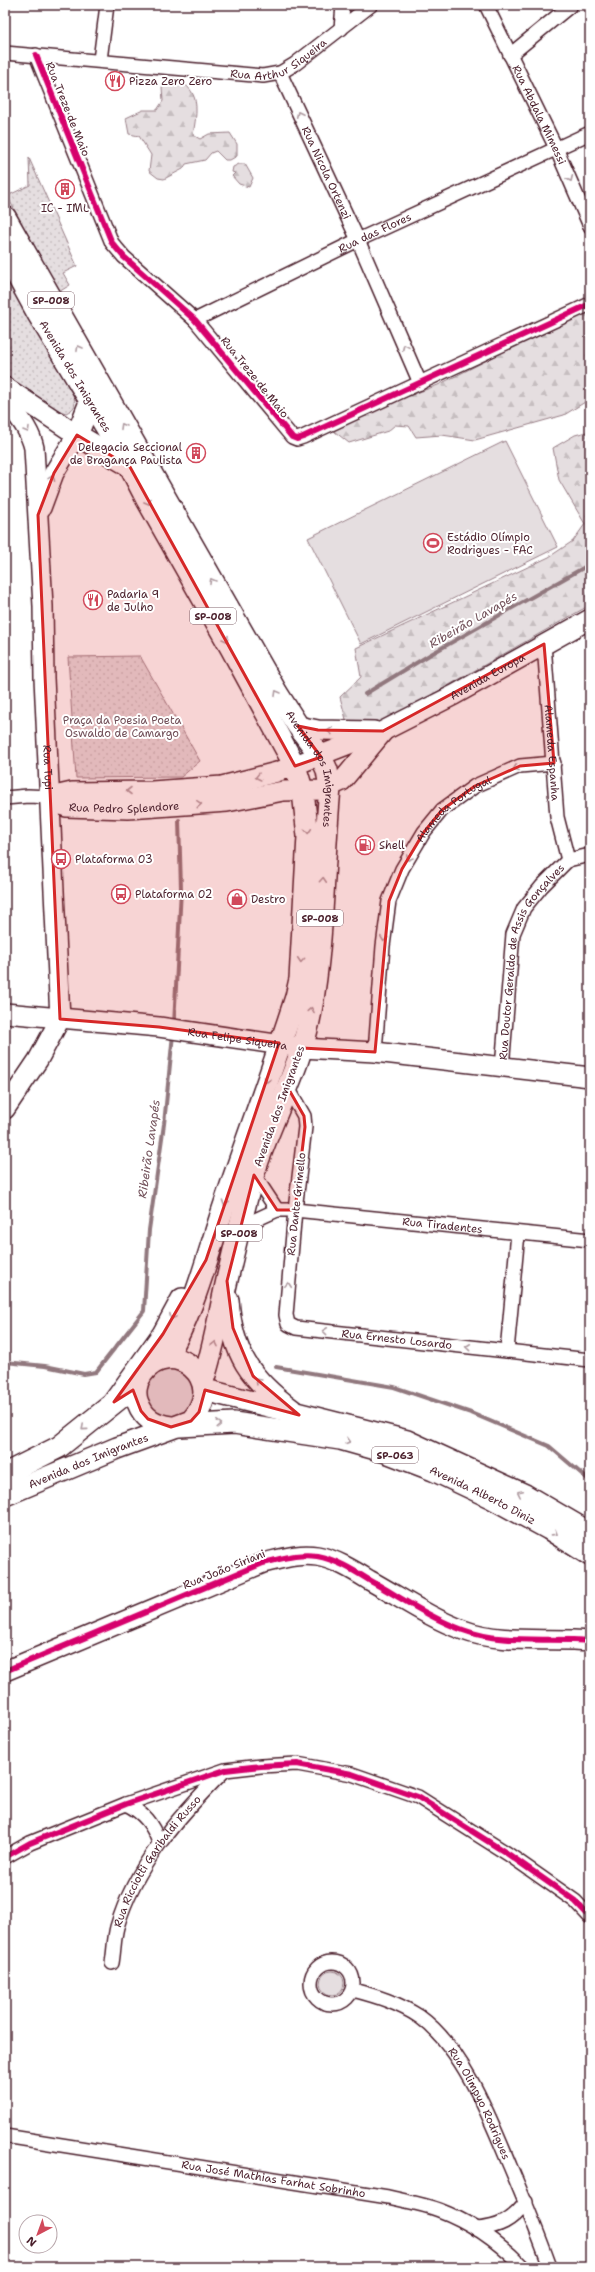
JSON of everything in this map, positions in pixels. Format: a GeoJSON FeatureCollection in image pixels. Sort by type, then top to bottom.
{"type":"FeatureCollection","features":[{"type":"Feature","properties":{"kind":"main road","name":"Avenida dos Imigrantes"},"geometry":{"type":"LineString","coordinates":[[5,217],[98,382],[298,726],[321,757],[328,770],[330,788],[318,953],[311,1012],[302,1048],[254,1175],[227,1281],[214,1350],[204,1386],[204,1402],[199,1412],[191,1421],[5,1495]]}},
{"type":"Feature","properties":{"kind":"main road","name":"Avenida dos Imigrantes"},"geometry":{"type":"LineString","coordinates":[[5,253],[130,467],[146,498],[232,648],[295,766],[303,792],[308,846],[300,979],[296,997],[206,1260]]}},
{"type":"Feature","properties":{"kind":"main road"},"geometry":{"type":"LineString","coordinates":[[98,382],[77,435],[130,467]]}},
{"type":"Feature","properties":{"kind":"main road"},"geometry":{"type":"LineString","coordinates":[[114,1402],[163,1334],[206,1260]]}},
{"type":"Feature","properties":{"kind":"main road","name":"SP-008"},"geometry":{"type":"LineString","coordinates":[[166,1358],[192,1308],[206,1260]]}},
{"type":"Feature","properties":{"kind":"main road","name":"SP-063"},"geometry":{"type":"LineString","coordinates":[[227,1281],[232,1328],[247,1365],[253,1376],[272,1395],[298,1415]]}},
{"type":"Feature","properties":{"kind":"main road"},"geometry":{"type":"LineString","coordinates":[[114,1402],[136,1388],[139,1377],[146,1368],[155,1362],[166,1358],[177,1359],[188,1363],[197,1371],[204,1386]]}},
{"type":"Feature","properties":{"kind":"main road","name":"Avenida Alberto Diniz"},"geometry":{"type":"LineString","coordinates":[[204,1386],[298,1415],[354,1426],[407,1442],[524,1495],[590,1533]]}},
{"type":"Feature","properties":{"kind":"main road","name":"Avenida dos Imigrantes"},"geometry":{"type":"LineString","coordinates":[[136,1388],[136,1400],[148,1420],[159,1425],[175,1427]]}},
{"type":"Feature","properties":{"kind":"main road","name":"Avenida dos Imigrantes"},"geometry":{"type":"LineString","coordinates":[[5,1474],[59,1447],[114,1402]]}},
{"type":"Feature","properties":{"kind":"main road","name":"Avenida Alberto Diniz"},"geometry":{"type":"LineString","coordinates":[[175,1427],[234,1423],[340,1439],[386,1452],[433,1470],[492,1498],[549,1529],[590,1555]]}},
{"type":"Feature","properties":{"kind":"street"},"geometry":{"type":"LineString","coordinates":[[100,60],[107,5]]}},
{"type":"Feature","properties":{"kind":"street"},"geometry":{"type":"LineString","coordinates":[[341,29],[343,5]]}},
{"type":"Feature","properties":{"kind":"street","name":"Rua Arthur Siqueira"},"geometry":{"type":"LineString","coordinates":[[5,53],[100,60],[263,76],[280,73],[295,64],[371,5]]}},
{"type":"Feature","properties":{"kind":"street","name":"Rua Abdala Mimessi"},"geometry":{"type":"LineString","coordinates":[[486,5],[556,148],[590,226]]}},
{"type":"Feature","properties":{"kind":"street"},"geometry":{"type":"LineString","coordinates":[[510,55],[571,5]]}},
{"type":"Feature","properties":{"kind":"street","name":"Rua Treze de Maio"},"geometry":{"type":"LineString","coordinates":[[36,55],[112,243],[129,262],[195,320],[288,434],[297,439],[590,304]]}},
{"type":"Feature","properties":{"kind":"street","name":"Rua Nicola Ortenzi"},"geometry":{"type":"LineString","coordinates":[[280,73],[358,240],[420,383]]}},
{"type":"Feature","properties":{"kind":"street","name":"Rua das Flores"},"geometry":{"type":"LineString","coordinates":[[195,320],[358,240],[590,133]]}},
{"type":"Feature","properties":{"kind":"street"},"geometry":{"type":"LineString","coordinates":[[5,387],[77,435]]}},
{"type":"Feature","properties":{"kind":"street","name":"Rua Tupi"},"geometry":{"type":"LineString","coordinates":[[5,398],[32,439],[38,515],[60,1019]]}},
{"type":"Feature","properties":{"kind":"street","name":"Rua Tupi"},"geometry":{"type":"LineString","coordinates":[[38,515],[54,473],[77,435]]}},
{"type":"Feature","properties":{"kind":"street","name":"Avenida Europa"},"geometry":{"type":"LineString","coordinates":[[321,757],[383,731],[454,695],[590,619]]}},
{"type":"Feature","properties":{"kind":"street","name":"Alameda Espanha"},"geometry":{"type":"LineString","coordinates":[[544,644],[557,817],[568,860]]}},
{"type":"Feature","properties":{"kind":"street","name":"Avenida Europa"},"geometry":{"type":"LineString","coordinates":[[298,726],[318,730],[383,731]]}},
{"type":"Feature","properties":{"kind":"street","name":"Avenida Europa"},"geometry":{"type":"LineString","coordinates":[[330,788],[342,781],[383,731]]}},
{"type":"Feature","properties":{"kind":"street","name":"Rua Pedro Splendore"},"geometry":{"type":"LineString","coordinates":[[50,797],[72,792],[152,791],[222,786],[277,772],[321,757]]}},
{"type":"Feature","properties":{"kind":"street","name":"Alameda Portugal"},"geometry":{"type":"LineString","coordinates":[[375,1052],[383,946],[390,901],[402,869],[424,832],[442,810],[475,786],[520,766],[554,763]]}},
{"type":"Feature","properties":{"kind":"street","name":"Rua Pedro Splendore"},"geometry":{"type":"LineString","coordinates":[[50,797],[66,806],[128,809],[227,802],[283,791],[303,792],[330,788]]}},
{"type":"Feature","properties":{"kind":"street"},"geometry":{"type":"LineString","coordinates":[[5,798],[28,796],[50,797]]}},
{"type":"Feature","properties":{"kind":"street"},"geometry":{"type":"LineString","coordinates":[[568,860],[590,855]]}},
{"type":"Feature","properties":{"kind":"street","name":"Rua Doutor Geraldo de Assis Gonçalves"},"geometry":{"type":"LineString","coordinates":[[502,1068],[513,934],[524,908],[542,886],[568,860]]}},
{"type":"Feature","properties":{"kind":"street","name":"Rua Felipe Siqueira"},"geometry":{"type":"LineString","coordinates":[[5,1013],[60,1019],[159,1026],[279,1043],[302,1048],[375,1052],[502,1068],[590,1077]]}},
{"type":"Feature","properties":{"kind":"street"},"geometry":{"type":"LineString","coordinates":[[5,1109],[38,1060],[60,1019]]}},
{"type":"Feature","properties":{"kind":"street","name":"Rua Dante Grimello"},"geometry":{"type":"LineString","coordinates":[[288,1088],[304,1116],[305,1127],[295,1210],[286,1315],[288,1324]]}},
{"type":"Feature","properties":{"kind":"street"},"geometry":{"type":"LineString","coordinates":[[240,1227],[277,1210],[254,1175]]}},
{"type":"Feature","properties":{"kind":"street","name":"Rua Tiradentes"},"geometry":{"type":"LineString","coordinates":[[277,1210],[295,1210],[590,1240]]}},
{"type":"Feature","properties":{"kind":"street"},"geometry":{"type":"LineString","coordinates":[[507,1351],[518,1233]]}},
{"type":"Feature","properties":{"kind":"street","name":"Rua Ernesto Losardo"},"geometry":{"type":"LineString","coordinates":[[288,1324],[296,1328],[590,1360]]}},
{"type":"Feature","properties":{"kind":"street","name":"Rua João Siriani"},"geometry":{"type":"LineString","coordinates":[[5,1671],[263,1563],[293,1556],[318,1556],[346,1566],[428,1614],[464,1630],[496,1639],[562,1638],[590,1641]]}},
{"type":"Feature","properties":{"kind":"street"},"geometry":{"type":"LineString","coordinates":[[5,1857],[30,1843],[126,1804],[225,1770],[297,1764],[352,1774],[418,1796],[508,1854],[575,1901],[590,1917]]}},
{"type":"Feature","properties":{"kind":"street","name":"Rua Ricciotti Garibaldi Russo"},"geometry":{"type":"LineString","coordinates":[[112,1963],[117,1928],[131,1891],[159,1842],[189,1807],[225,1770]]}},
{"type":"Feature","properties":{"kind":"street"},"geometry":{"type":"LineString","coordinates":[[126,1804],[145,1816],[154,1829],[159,1842]]}},
{"type":"Feature","properties":{"kind":"street","name":"Rua Olimpyo Rodrigues"},"geometry":{"type":"LineString","coordinates":[[353,1990],[384,1998],[420,2017],[443,2040],[464,2066],[490,2118],[526,2202],[550,2267]]}},
{"type":"Feature","properties":{"kind":"street","name":"Rua José Mathias Farhat Sobrinho"},"geometry":{"type":"LineString","coordinates":[[5,2136],[388,2197],[439,2210],[477,2229],[504,2248],[523,2267]]}},
{"type":"Feature","properties":{"kind":"street"},"geometry":{"type":"LineString","coordinates":[[477,2229],[493,2228],[506,2223],[526,2202]]}},
{"type":"Feature","properties":{"kind":"highlighted area"},"geometry":{"type":"Polygon","coordinates":[[[77,435],[130,467],[295,766],[321,757],[298,726],[318,730],[383,731],[544,644],[554,763],[520,766],[475,786],[442,810],[424,832],[402,869],[389,901],[375,1052],[302,1048],[288,1088],[304,1116],[305,1127],[295,1210],[277,1210],[254,1175],[227,1281],[233,1328],[253,1376],[299,1415],[205,1390],[199,1412],[191,1421],[171,1427],[148,1419],[141,1411],[133,1390],[114,1402],[163,1334],[206,1260],[279,1043],[159,1027],[60,1019],[38,515],[54,473],[77,435]]]}},
{"type":"Feature","properties":{"kind":"green space"},"geometry":{"type":"Polygon","coordinates":[[[173,78],[189,88],[193,95],[196,118],[193,135],[200,139],[209,134],[230,133],[237,144],[237,156],[230,160],[225,160],[216,151],[211,153],[205,160],[186,164],[183,169],[164,179],[158,178],[149,171],[151,155],[139,136],[129,134],[126,118],[143,110],[157,110],[163,101],[162,87],[173,78]]]}},
{"type":"Feature","properties":{"kind":"green space"},"geometry":{"type":"Polygon","coordinates":[[[29,158],[77,266],[63,273],[70,285],[54,295],[28,252],[35,247],[7,196],[30,185],[29,158]]]}},
{"type":"Feature","properties":{"kind":"green space"},"geometry":{"type":"Polygon","coordinates":[[[239,164],[245,164],[253,178],[249,187],[239,184],[232,176],[235,173],[232,172],[233,167],[239,164]]]}},
{"type":"Feature","properties":{"kind":"green space"},"geometry":{"type":"Polygon","coordinates":[[[5,273],[74,397],[74,407],[66,413],[47,407],[5,374],[5,273]]]}},
{"type":"Feature","properties":{"kind":"green space"},"geometry":{"type":"Polygon","coordinates":[[[590,308],[590,399],[564,415],[475,440],[442,435],[416,437],[409,426],[395,425],[388,431],[349,443],[330,428],[363,413],[438,385],[590,308]]]}},
{"type":"Feature","properties":{"kind":"green space"},"geometry":{"type":"Polygon","coordinates":[[[590,431],[590,605],[384,722],[347,723],[340,697],[361,677],[356,648],[549,557],[573,541],[585,524],[559,480],[553,448],[575,435],[590,431]]]}},
{"type":"Feature","properties":{"kind":"green space","name":"Estádio Olímpio Rodrigues - FAC"},"geometry":{"type":"Polygon","coordinates":[[[505,441],[558,547],[361,644],[308,538],[505,441]]]}},
{"type":"Feature","properties":{"kind":"green space","name":"Praça da Poesia Poeta Oswaldo de Camargo"},"geometry":{"type":"Polygon","coordinates":[[[140,656],[200,761],[181,777],[76,778],[68,657],[140,656]]]}},
{"type":"Feature","properties":{"kind":"green space"},"geometry":{"type":"Polygon","coordinates":[[[170,1365],[192,1377],[196,1402],[179,1419],[154,1415],[143,1393],[148,1377],[170,1365]]]}},
{"type":"Feature","properties":{"kind":"green space"},"geometry":{"type":"Polygon","coordinates":[[[332,1971],[341,1974],[344,1983],[341,1992],[332,1995],[323,1992],[320,1983],[323,1974],[332,1971]]]}},
{"type":"Feature","properties":{"kind":"waterway","name":"Ribeirão Lavapés"},"geometry":{"type":"LineString","coordinates":[[365,694],[431,654],[590,564]]}},
{"type":"Feature","properties":{"kind":"waterway","name":"Ribeirão Lavapés"},"geometry":{"type":"LineString","coordinates":[[174,1025],[181,889],[179,820]]}},
{"type":"Feature","properties":{"kind":"waterway","name":"Ribeirão Lavapés"},"geometry":{"type":"LineString","coordinates":[[5,1362],[45,1366],[84,1374],[96,1372],[144,1311],[149,1230],[164,1124],[173,1034]]}},
{"type":"Feature","properties":{"kind":"waterway"},"geometry":{"type":"LineString","coordinates":[[276,1367],[394,1387],[471,1413],[549,1446],[590,1481]]}},
{"type":"Feature","properties":{"kind":"cycle path"},"geometry":{"type":"LineString","coordinates":[[36,55],[112,243],[124,257],[195,320],[292,437],[297,439],[303,437],[590,304]]}},
{"type":"Feature","properties":{"kind":"cycle path"},"geometry":{"type":"LineString","coordinates":[[5,1671],[263,1563],[303,1555],[324,1557],[337,1562],[439,1620],[478,1635],[526,1640],[590,1641]]}},
{"type":"Feature","properties":{"kind":"cycle path"},"geometry":{"type":"LineString","coordinates":[[5,1857],[30,1843],[126,1804],[225,1770],[297,1764],[352,1774],[418,1797],[508,1854],[575,1901],[590,1917]]}},
{"type":"Feature","properties":{"kind":"place","name":"Pizza Zero Zero"},"geometry":{"type":"Point","coordinates":[115,81]}},
{"type":"Feature","properties":{"kind":"place","name":"IC - IML"},"geometry":{"type":"Point","coordinates":[65,189]}},
{"type":"Feature","properties":{"kind":"place","name":"Delegacia Seccional de Bragança Paulista"},"geometry":{"type":"Point","coordinates":[196,453]}},
{"type":"Feature","properties":{"kind":"place","name":"Estádio Olímpio Rodrigues - FAC"},"geometry":{"type":"Point","coordinates":[433,543]}},
{"type":"Feature","properties":{"kind":"place","name":"Padaria 9 de Julho"},"geometry":{"type":"Point","coordinates":[93,600]}},
{"type":"Feature","properties":{"kind":"place","name":"Shell"},"geometry":{"type":"Point","coordinates":[365,845]}},
{"type":"Feature","properties":{"kind":"place","name":"Plataforma 03"},"geometry":{"type":"Point","coordinates":[61,859]}},
{"type":"Feature","properties":{"kind":"place","name":"Plataforma 02"},"geometry":{"type":"Point","coordinates":[121,894]}},
{"type":"Feature","properties":{"kind":"place","name":"Destro"},"geometry":{"type":"Point","coordinates":[237,899]}}]}
